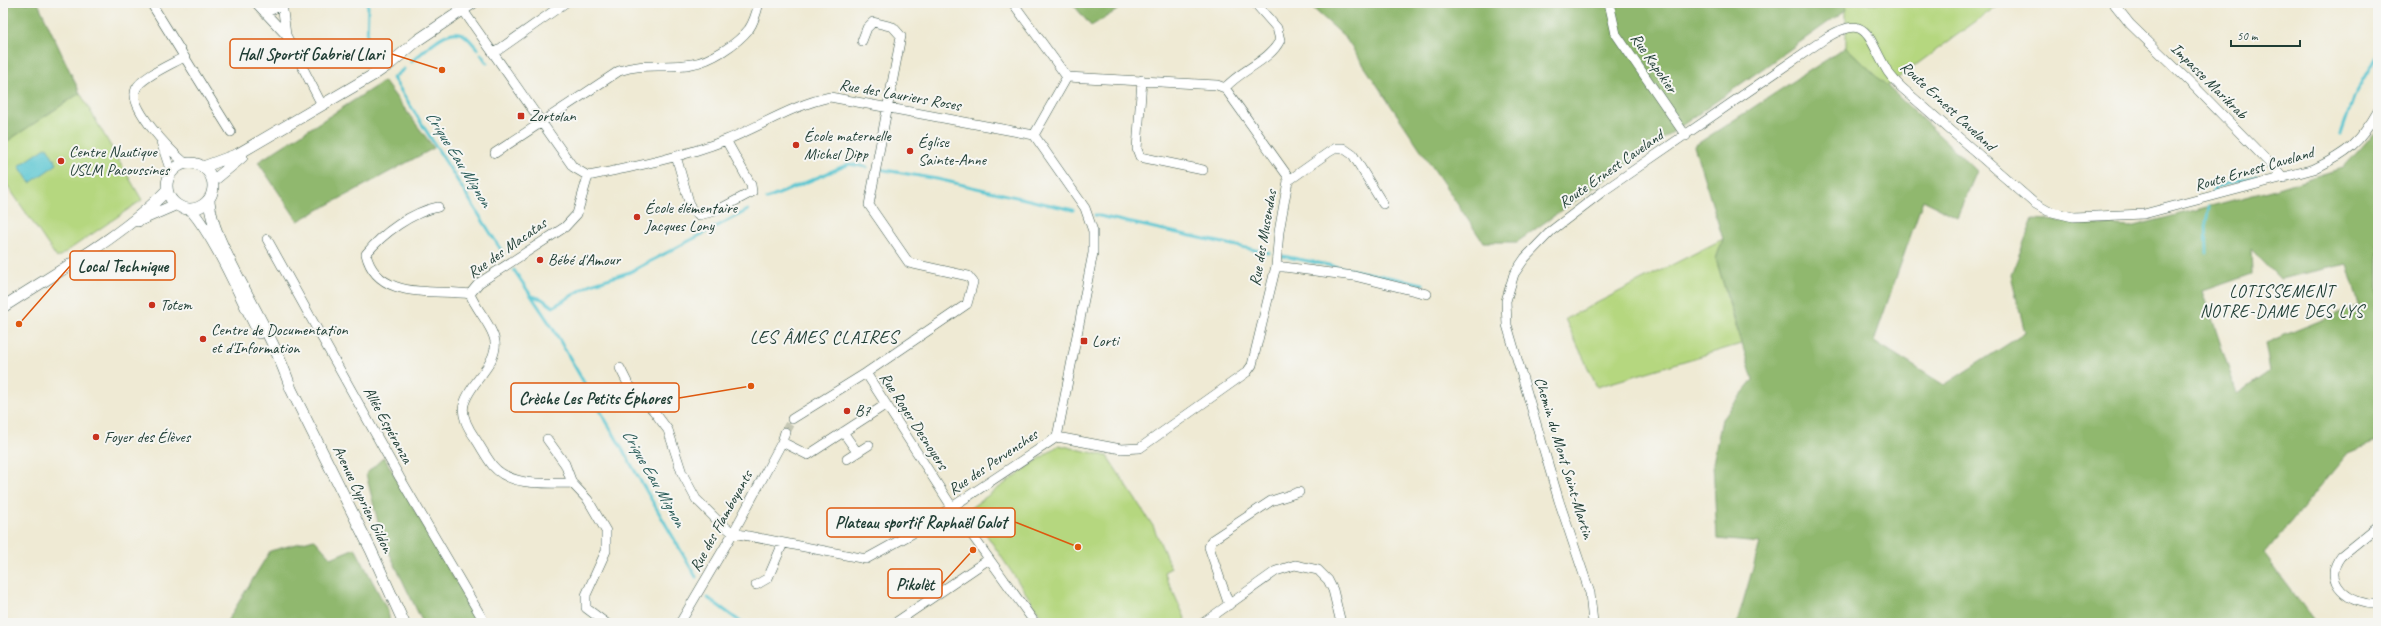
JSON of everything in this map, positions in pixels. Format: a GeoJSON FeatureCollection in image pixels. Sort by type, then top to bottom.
{"type":"FeatureCollection","features":[{"type":"Feature","properties":{"kind":"street"},"geometry":{"type":"LineString","coordinates":[[151,3],[231,132]]}},
{"type":"Feature","properties":{"kind":"street"},"geometry":{"type":"LineString","coordinates":[[256,3],[286,35],[322,105]]}},
{"type":"Feature","properties":{"kind":"street"},"geometry":{"type":"LineString","coordinates":[[203,167],[231,157],[274,134],[392,63],[418,40],[460,7],[473,3]]}},
{"type":"Feature","properties":{"kind":"street"},"geometry":{"type":"LineString","coordinates":[[494,53],[565,3]]}},
{"type":"Feature","properties":{"kind":"street"},"geometry":{"type":"LineString","coordinates":[[495,153],[619,71],[633,66],[691,64],[705,61],[738,40],[750,28],[760,3]]}},
{"type":"Feature","properties":{"kind":"street"},"geometry":{"type":"LineString","coordinates":[[1013,3],[1067,77]]}},
{"type":"Feature","properties":{"kind":"street"},"geometry":{"type":"LineString","coordinates":[[1067,77],[1217,85],[1225,88],[1234,78],[1270,53],[1280,40],[1277,28],[1255,3]]}},
{"type":"Feature","properties":{"kind":"street","name":"Rue Kapokier"},"geometry":{"type":"LineString","coordinates":[[1609,3],[1616,34],[1686,136]]}},
{"type":"Feature","properties":{"kind":"street","name":"Impasse Marikrab"},"geometry":{"type":"LineString","coordinates":[[2117,3],[2115,5],[2130,24],[2197,88],[2284,178]]}},
{"type":"Feature","properties":{"kind":"street"},"geometry":{"type":"LineString","coordinates":[[265,13],[282,4],[286,35]]}},
{"type":"Feature","properties":{"kind":"street"},"geometry":{"type":"LineString","coordinates":[[460,7],[494,53],[573,167],[588,176]]}},
{"type":"Feature","properties":{"kind":"street"},"geometry":{"type":"LineString","coordinates":[[792,419],[866,373],[967,304],[973,282],[968,276],[909,263],[870,208],[868,201],[900,36],[893,27],[873,22],[867,28],[862,41]]}},
{"type":"Feature","properties":{"kind":"street","name":"Route Ernest Caveland"},"geometry":{"type":"LineString","coordinates":[[1506,301],[1514,274],[1525,258],[1550,231],[1602,192],[1686,136],[1829,36],[1844,29],[1853,27],[1870,36],[1885,68],[1901,87],[2003,178],[2034,202],[2048,210],[2073,217],[2144,214],[2314,169],[2345,152],[2365,134],[2378,111]]}},
{"type":"Feature","properties":{"kind":"street"},"geometry":{"type":"LineString","coordinates":[[171,172],[161,142],[137,104],[134,93],[139,85],[148,78],[184,57]]}},
{"type":"Feature","properties":{"kind":"street"},"geometry":{"type":"LineString","coordinates":[[1057,437],[1093,253],[1093,231],[1085,208],[1034,135],[1067,77]]}},
{"type":"Feature","properties":{"kind":"street"},"geometry":{"type":"LineString","coordinates":[[1142,80],[1137,149],[1140,157],[1203,170]]}},
{"type":"Feature","properties":{"kind":"street","name":"Rue des Musendas"},"geometry":{"type":"LineString","coordinates":[[1057,437],[1121,450],[1140,448],[1247,372],[1252,365],[1276,266],[1279,232],[1288,181],[1282,169],[1225,88]]}},
{"type":"Feature","properties":{"kind":"street","name":"Rue des Lauriers Roses"},"geometry":{"type":"LineString","coordinates":[[588,176],[676,156],[726,140],[813,100],[830,97],[1034,135]]}},
{"type":"Feature","properties":{"kind":"street"},"geometry":{"type":"LineString","coordinates":[[213,181],[223,171],[274,134]]}},
{"type":"Feature","properties":{"kind":"street"},"geometry":{"type":"LineString","coordinates":[[676,156],[691,209],[699,215],[716,211],[752,192],[751,185],[726,140]]}},
{"type":"Feature","properties":{"kind":"street"},"geometry":{"type":"LineString","coordinates":[[161,142],[185,163]]}},
{"type":"Feature","properties":{"kind":"street"},"geometry":{"type":"LineString","coordinates":[[1288,181],[1329,152],[1336,148],[1343,148],[1353,155],[1383,204]]}},
{"type":"Feature","properties":{"kind":"street"},"geometry":{"type":"LineString","coordinates":[[121,229],[175,205],[191,210],[202,206],[209,200],[213,192],[213,181],[203,167],[193,163],[185,163],[171,172],[167,181],[167,190],[175,205]]}},
{"type":"Feature","properties":{"kind":"street","name":"Rue des Macatas"},"geometry":{"type":"LineString","coordinates":[[572,482],[533,482],[510,477],[494,467],[464,419],[464,406],[469,393],[490,362],[496,347],[493,332],[475,306],[470,294],[479,283],[565,227],[577,214],[588,176]]}},
{"type":"Feature","properties":{"kind":"street"},"geometry":{"type":"LineString","coordinates":[[3,307],[121,229],[155,202],[167,190]]}},
{"type":"Feature","properties":{"kind":"street","name":"Avenue Cyprien Gildon"},"geometry":{"type":"LineString","coordinates":[[209,200],[211,216],[221,243],[284,367],[291,389],[371,550],[404,623]]}},
{"type":"Feature","properties":{"kind":"street"},"geometry":{"type":"LineString","coordinates":[[438,208],[423,210],[376,241],[366,254],[368,263],[375,273],[391,287],[407,290],[470,294]]}},
{"type":"Feature","properties":{"kind":"street","name":"Avenue Cyprien Gildon"},"geometry":{"type":"LineString","coordinates":[[191,210],[200,220],[279,373],[291,389]]}},
{"type":"Feature","properties":{"kind":"street","name":"Allée Espéranza"},"geometry":{"type":"LineString","coordinates":[[267,239],[400,478],[485,623]]}},
{"type":"Feature","properties":{"kind":"street"},"geometry":{"type":"LineString","coordinates":[[1276,266],[1354,276],[1428,294]]}},
{"type":"Feature","properties":{"kind":"street","name":"Chemin du Mont Saint-Martin"},"geometry":{"type":"LineString","coordinates":[[1506,301],[1507,325],[1559,501],[1590,593],[1593,623]]}},
{"type":"Feature","properties":{"kind":"street","name":"Rue des Pervenches"},"geometry":{"type":"LineString","coordinates":[[620,368],[628,384],[653,410],[668,430],[682,473],[696,499],[733,533],[866,559],[913,533],[1057,437]]}},
{"type":"Feature","properties":{"kind":"street","name":"Rue Roger Desnoyers"},"geometry":{"type":"LineString","coordinates":[[866,373],[885,405],[952,507],[1035,623]]}},
{"type":"Feature","properties":{"kind":"street"},"geometry":{"type":"LineString","coordinates":[[782,442],[808,454],[885,405]]}},
{"type":"Feature","properties":{"kind":"street","name":"Rue des Flamboyants"},"geometry":{"type":"LineString","coordinates":[[680,623],[733,533],[782,442],[785,432]]}},
{"type":"Feature","properties":{"kind":"street"},"geometry":{"type":"LineString","coordinates":[[844,432],[857,452]]}},
{"type":"Feature","properties":{"kind":"street"},"geometry":{"type":"LineString","coordinates":[[547,439],[565,464],[572,482],[588,500],[606,531],[606,551],[586,595],[586,608],[606,623]]}},
{"type":"Feature","properties":{"kind":"street"},"geometry":{"type":"LineString","coordinates":[[847,459],[869,445]]}},
{"type":"Feature","properties":{"kind":"street"},"geometry":{"type":"LineString","coordinates":[[1229,605],[1208,547],[1212,540],[1271,501],[1298,492]]}},
{"type":"Feature","properties":{"kind":"street"},"geometry":{"type":"LineString","coordinates":[[2378,526],[2341,556],[2337,561],[2334,574],[2338,586],[2351,599],[2361,604],[2378,604]]}},
{"type":"Feature","properties":{"kind":"street"},"geometry":{"type":"LineString","coordinates":[[756,584],[768,578],[783,543]]}},
{"type":"Feature","properties":{"kind":"street"},"geometry":{"type":"LineString","coordinates":[[895,623],[989,559]]}},
{"type":"Feature","properties":{"kind":"street"},"geometry":{"type":"LineString","coordinates":[[1203,623],[1276,571],[1284,567],[1305,566],[1318,570],[1331,585],[1341,623]]}},
{"type":"Feature","properties":{"kind":"green space"},"geometry":{"type":"Polygon","coordinates":[[[3,3],[38,3],[80,93],[3,144],[3,3]]]}},
{"type":"Feature","properties":{"kind":"green space"},"geometry":{"type":"Polygon","coordinates":[[[1072,3],[1129,3],[1091,26],[1072,3]]]}},
{"type":"Feature","properties":{"kind":"green space"},"geometry":{"type":"Polygon","coordinates":[[[1307,3],[1846,3],[1847,9],[1517,242],[1483,242],[1344,36],[1307,3]]]}},
{"type":"Feature","properties":{"kind":"green space"},"geometry":{"type":"Polygon","coordinates":[[[1846,3],[2001,3],[1887,86],[1846,47],[1846,3]]]}},
{"type":"Feature","properties":{"kind":"green space"},"geometry":{"type":"Polygon","coordinates":[[[1846,47],[1977,171],[1957,217],[1923,200],[1874,341],[1944,385],[2025,333],[2011,275],[2033,219],[2130,227],[2272,190],[2343,168],[2378,129],[2378,441],[2348,453],[2264,554],[2316,623],[1737,623],[1760,543],[1717,539],[1713,463],[1722,419],[1753,380],[1716,259],[1723,239],[1694,146],[1846,47]],[[2251,249],[2252,274],[2203,291],[2237,394],[2270,371],[2265,343],[2359,305],[2347,264],[2280,279],[2251,249]]]}},
{"type":"Feature","properties":{"kind":"green space"},"geometry":{"type":"Polygon","coordinates":[[[384,81],[434,148],[298,221],[258,162],[384,81]]]}},
{"type":"Feature","properties":{"kind":"green space","name":"Centre Nautique USLM Pacoussines"},"geometry":{"type":"Polygon","coordinates":[[[80,93],[142,200],[57,258],[3,179],[3,144],[80,93]]]}},
{"type":"Feature","properties":{"kind":"green space"},"geometry":{"type":"Polygon","coordinates":[[[1723,239],[1716,259],[1741,344],[1597,387],[1565,319],[1723,239]]]}},
{"type":"Feature","properties":{"kind":"green space"},"geometry":{"type":"Polygon","coordinates":[[[1059,445],[1107,456],[1153,526],[1171,568],[1164,572],[1186,620],[1182,623],[1046,623],[969,509],[1059,445]]]}},
{"type":"Feature","properties":{"kind":"green space"},"geometry":{"type":"Polygon","coordinates":[[[384,457],[480,623],[423,623],[382,538],[366,474],[384,457]]]}},
{"type":"Feature","properties":{"kind":"green space"},"geometry":{"type":"Polygon","coordinates":[[[314,539],[331,558],[355,548],[388,611],[390,623],[226,623],[270,551],[314,539]]]}},
{"type":"Feature","properties":{"kind":"water"},"geometry":{"type":"Polygon","coordinates":[[[47,147],[57,164],[30,183],[19,166],[47,147]]]}},
{"type":"Feature","properties":{"kind":"waterway","name":"Crique Eau Mignon"},"geometry":{"type":"LineString","coordinates":[[368,3],[367,47],[376,59]]}},
{"type":"Feature","properties":{"kind":"waterway"},"geometry":{"type":"LineString","coordinates":[[411,62],[435,42],[449,34],[455,33],[464,35],[478,49]]}},
{"type":"Feature","properties":{"kind":"waterway"},"geometry":{"type":"LineString","coordinates":[[481,54],[487,63]]}},
{"type":"Feature","properties":{"kind":"waterway"},"geometry":{"type":"LineString","coordinates":[[2341,134],[2354,97],[2378,55]]}},
{"type":"Feature","properties":{"kind":"waterway","name":"Crique Eau Mignon"},"geometry":{"type":"LineString","coordinates":[[404,69],[393,78],[503,253]]}},
{"type":"Feature","properties":{"kind":"waterway"},"geometry":{"type":"LineString","coordinates":[[767,199],[849,164],[867,167]]}},
{"type":"Feature","properties":{"kind":"waterway"},"geometry":{"type":"LineString","coordinates":[[879,169],[937,179],[1073,210]]}},
{"type":"Feature","properties":{"kind":"waterway"},"geometry":{"type":"LineString","coordinates":[[2212,193],[2215,187],[2257,176]]}},
{"type":"Feature","properties":{"kind":"waterway"},"geometry":{"type":"LineString","coordinates":[[2207,253],[2206,221],[2209,207]]}},
{"type":"Feature","properties":{"kind":"waterway"},"geometry":{"type":"LineString","coordinates":[[532,296],[542,299],[553,307],[591,284],[630,272],[748,210]]}},
{"type":"Feature","properties":{"kind":"waterway"},"geometry":{"type":"LineString","coordinates":[[1095,215],[1269,253]]}},
{"type":"Feature","properties":{"kind":"waterway"},"geometry":{"type":"LineString","coordinates":[[1283,256],[1423,284]]}},
{"type":"Feature","properties":{"kind":"waterway","name":"Crique Eau Mignon"},"geometry":{"type":"LineString","coordinates":[[514,270],[552,327],[696,577]]}},
{"type":"Feature","properties":{"kind":"waterway","name":"Crique Eau Mignon"},"geometry":{"type":"LineString","coordinates":[[708,598],[742,623]]}},
{"type":"Feature","properties":{"kind":"tunnel"},"geometry":{"type":"LineString","coordinates":[[785,432],[792,419]]}},
{"type":"Feature","properties":{"kind":"place","name":"Hall Sportif Gabriel Llari"},"geometry":{"type":"Point","coordinates":[442,70]}},
{"type":"Feature","properties":{"kind":"place","name":"Zortolan"},"geometry":{"type":"Point","coordinates":[521,116]}},
{"type":"Feature","properties":{"kind":"place","name":"École maternelle Michel Dipp"},"geometry":{"type":"Point","coordinates":[796,145]}},
{"type":"Feature","properties":{"kind":"place","name":"Église Sainte-Anne"},"geometry":{"type":"Point","coordinates":[910,151]}},
{"type":"Feature","properties":{"kind":"place","name":"Centre Nautique USLM Pacoussines"},"geometry":{"type":"Point","coordinates":[61,161]}},
{"type":"Feature","properties":{"kind":"place","name":"École élémentaire Jacques Lony"},"geometry":{"type":"Point","coordinates":[637,217]}},
{"type":"Feature","properties":{"kind":"place","name":"Bébé d'Amour"},"geometry":{"type":"Point","coordinates":[540,260]}},
{"type":"Feature","properties":{"kind":"place","name":"Totem"},"geometry":{"type":"Point","coordinates":[152,305]}},
{"type":"Feature","properties":{"kind":"place","name":"Local Technique"},"geometry":{"type":"Point","coordinates":[19,324]}},
{"type":"Feature","properties":{"kind":"place","name":"Centre de Documentation et d'Information"},"geometry":{"type":"Point","coordinates":[203,339]}},
{"type":"Feature","properties":{"kind":"place","name":"Lorti"},"geometry":{"type":"Point","coordinates":[1084,341]}},
{"type":"Feature","properties":{"kind":"place","name":"Crèche Les Petits Éphores"},"geometry":{"type":"Point","coordinates":[751,386]}},
{"type":"Feature","properties":{"kind":"place","name":"B7"},"geometry":{"type":"Point","coordinates":[847,411]}},
{"type":"Feature","properties":{"kind":"place","name":"Foyer des Élèves"},"geometry":{"type":"Point","coordinates":[96,437]}},
{"type":"Feature","properties":{"kind":"place","name":"Plateau sportif Raphaël Galot"},"geometry":{"type":"Point","coordinates":[1078,547]}},
{"type":"Feature","properties":{"kind":"place","name":"Pikolèt"},"geometry":{"type":"Point","coordinates":[973,550]}},
{"type":"Feature","properties":{"kind":"district","name":"LOTISSEMENT NOTRE-DAME DES LYS"},"geometry":{"type":"Point","coordinates":[2282,301]}},
{"type":"Feature","properties":{"kind":"district","name":"LES ÂMES CLAIRES"},"geometry":{"type":"Point","coordinates":[824,337]}}]}
